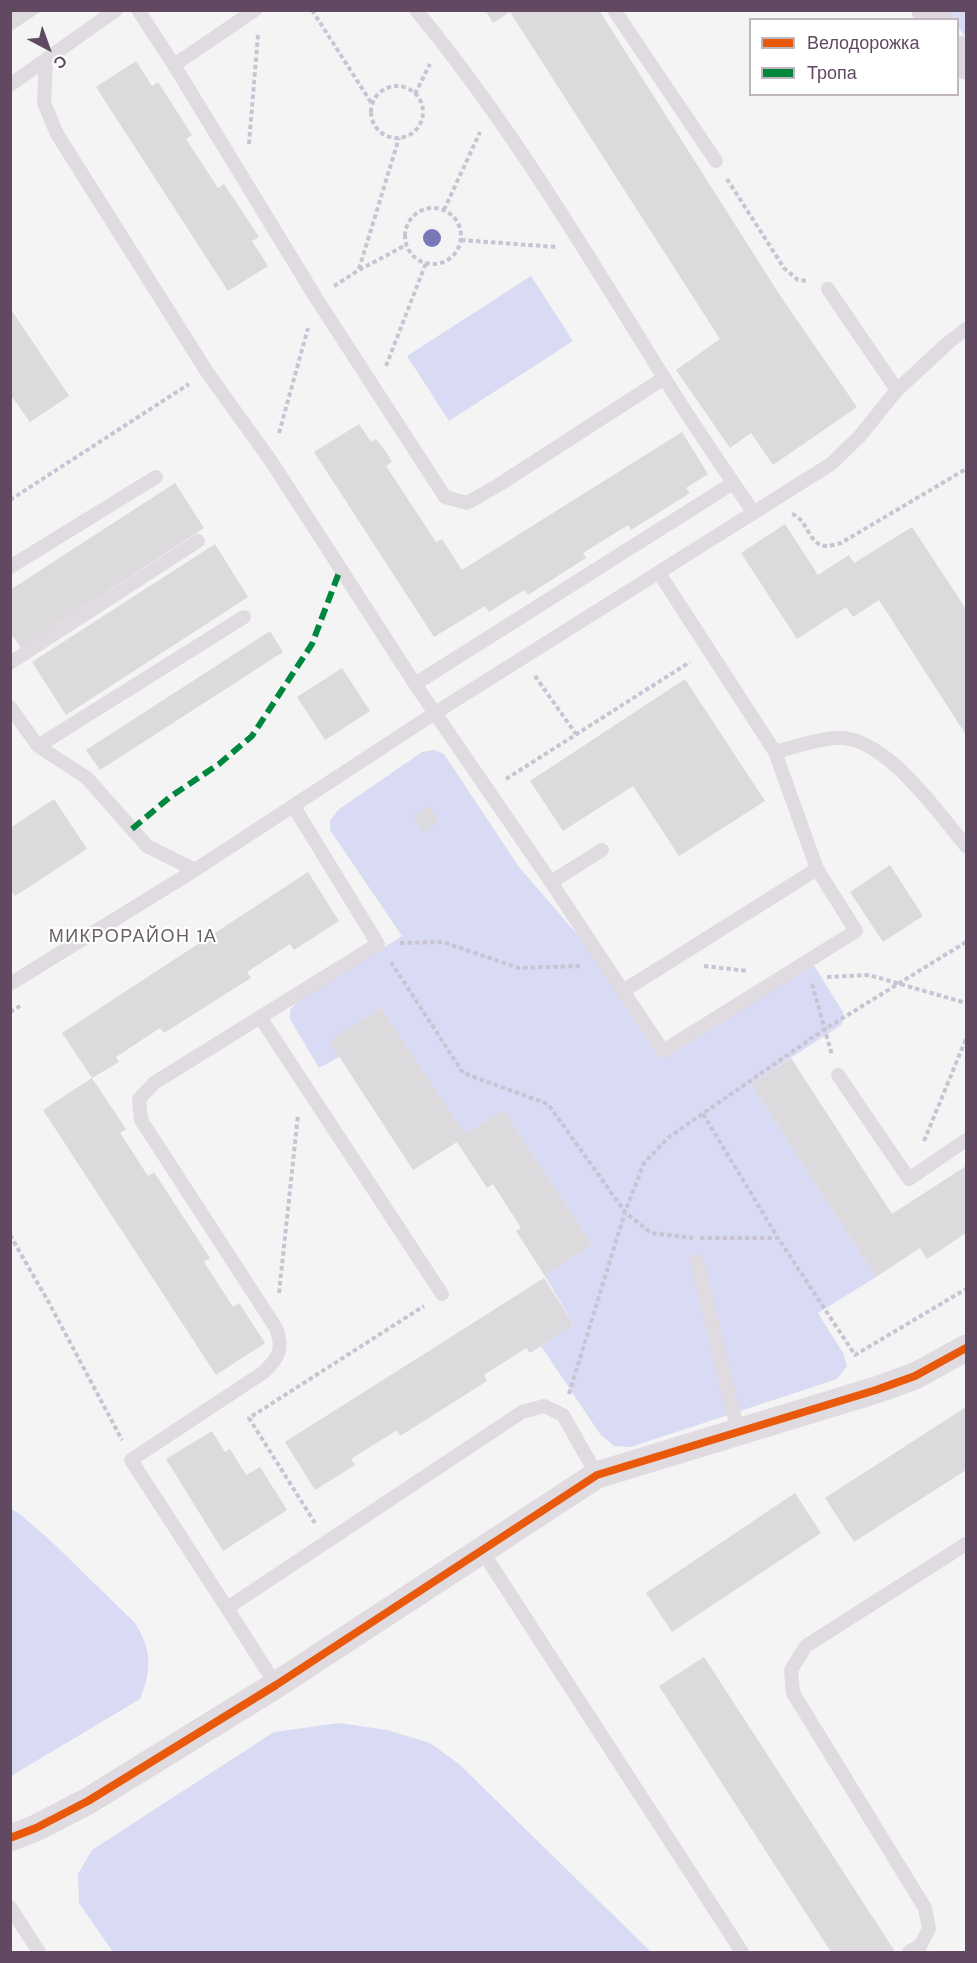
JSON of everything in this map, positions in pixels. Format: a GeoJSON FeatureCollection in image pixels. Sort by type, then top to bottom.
{"type":"FeatureCollection","features":[{"type":"Feature","properties":{"kind":"street"},"geometry":{"type":"LineString","coordinates":[[10,1838],[88,1801],[276,1685],[597,1475],[876,1390],[915,1376],[966,1348]]}},
{"type":"Feature","properties":{"kind":"lane"},"geometry":{"type":"LineString","coordinates":[[10,85],[116,10]]}},
{"type":"Feature","properties":{"kind":"lane"},"geometry":{"type":"LineString","coordinates":[[138,10],[174,64],[316,298],[445,497],[467,503],[526,468],[664,378]]}},
{"type":"Feature","properties":{"kind":"lane"},"geometry":{"type":"LineString","coordinates":[[174,64],[255,10]]}},
{"type":"Feature","properties":{"kind":"lane"},"geometry":{"type":"LineString","coordinates":[[416,10],[491,107],[585,249],[664,378],[754,513]]}},
{"type":"Feature","properties":{"kind":"lane"},"geometry":{"type":"LineString","coordinates":[[614,10],[716,161]]}},
{"type":"Feature","properties":{"kind":"lane"},"geometry":{"type":"LineString","coordinates":[[46,59],[44,103],[57,134],[207,372],[272,461],[415,684],[551,882],[663,1051],[856,931],[817,869],[775,752],[659,573]]}},
{"type":"Feature","properties":{"kind":"lane"},"geometry":{"type":"LineString","coordinates":[[828,289],[897,390]]}},
{"type":"Feature","properties":{"kind":"lane"},"geometry":{"type":"LineString","coordinates":[[10,984],[195,870],[435,713],[831,464],[859,437],[897,390],[966,329]]}},
{"type":"Feature","properties":{"kind":"lane"},"geometry":{"type":"LineString","coordinates":[[10,567],[156,477]]}},
{"type":"Feature","properties":{"kind":"lane"},"geometry":{"type":"LineString","coordinates":[[415,684],[733,483]]}},
{"type":"Feature","properties":{"kind":"lane"},"geometry":{"type":"LineString","coordinates":[[10,663],[198,541]]}},
{"type":"Feature","properties":{"kind":"lane"},"geometry":{"type":"LineString","coordinates":[[38,746],[244,616]]}},
{"type":"Feature","properties":{"kind":"lane"},"geometry":{"type":"LineString","coordinates":[[10,707],[38,746],[87,778],[147,846],[195,870]]}},
{"type":"Feature","properties":{"kind":"lane"},"geometry":{"type":"LineString","coordinates":[[775,752],[836,738],[867,744],[896,764],[966,846]]}},
{"type":"Feature","properties":{"kind":"lane"},"geometry":{"type":"LineString","coordinates":[[276,1685],[131,1460],[264,1372],[278,1358],[280,1340],[276,1328],[141,1120],[139,1099],[154,1083],[378,944],[294,807]]}},
{"type":"Feature","properties":{"kind":"lane"},"geometry":{"type":"LineString","coordinates":[[551,882],[602,850]]}},
{"type":"Feature","properties":{"kind":"lane"},"geometry":{"type":"LineString","coordinates":[[623,991],[817,869]]}},
{"type":"Feature","properties":{"kind":"lane"},"geometry":{"type":"LineString","coordinates":[[260,1017],[442,1294]]}},
{"type":"Feature","properties":{"kind":"lane"},"geometry":{"type":"LineString","coordinates":[[838,1075],[909,1179],[966,1140]]}},
{"type":"Feature","properties":{"kind":"lane"},"geometry":{"type":"LineString","coordinates":[[697,1261],[738,1432]]}},
{"type":"Feature","properties":{"kind":"lane"},"geometry":{"type":"LineString","coordinates":[[227,1608],[522,1412],[544,1406],[563,1415],[597,1475]]}},
{"type":"Feature","properties":{"kind":"lane"},"geometry":{"type":"LineString","coordinates":[[909,1953],[920,1946],[929,1929],[925,1908],[793,1693],[791,1670],[806,1646],[966,1544]]}},
{"type":"Feature","properties":{"kind":"lane"},"geometry":{"type":"LineString","coordinates":[[482,1551],[742,1953]]}},
{"type":"Feature","properties":{"kind":"lane"},"geometry":{"type":"LineString","coordinates":[[10,1907],[39,1953]]}},
{"type":"Feature","properties":{"kind":"path"},"geometry":{"type":"LineString","coordinates":[[312,10],[372,104],[373,121],[377,128],[390,137],[399,138],[407,136],[420,125],[423,109],[415,94],[399,87],[391,87],[383,91],[372,104]]}},
{"type":"Feature","properties":{"kind":"path"},"geometry":{"type":"LineString","coordinates":[[246,184],[258,34]]}},
{"type":"Feature","properties":{"kind":"path"},"geometry":{"type":"LineString","coordinates":[[415,94],[442,42]]}},
{"type":"Feature","properties":{"kind":"path"},"geometry":{"type":"LineString","coordinates":[[444,210],[491,107]]}},
{"type":"Feature","properties":{"kind":"path"},"geometry":{"type":"LineString","coordinates":[[359,270],[399,138]]}},
{"type":"Feature","properties":{"kind":"path"},"geometry":{"type":"LineString","coordinates":[[716,161],[784,268],[798,280],[821,283],[828,289]]}},
{"type":"Feature","properties":{"kind":"path"},"geometry":{"type":"LineString","coordinates":[[435,208],[444,210],[458,222],[461,240],[453,257],[435,264],[426,263],[418,260],[406,245],[406,227],[417,213],[435,208]]}},
{"type":"Feature","properties":{"kind":"path"},"geometry":{"type":"LineString","coordinates":[[461,240],[585,249]]}},
{"type":"Feature","properties":{"kind":"path"},"geometry":{"type":"LineString","coordinates":[[272,461],[316,298],[359,270],[406,245]]}},
{"type":"Feature","properties":{"kind":"path"},"geometry":{"type":"LineString","coordinates":[[376,390],[426,263]]}},
{"type":"Feature","properties":{"kind":"path"},"geometry":{"type":"LineString","coordinates":[[10,500],[207,372]]}},
{"type":"Feature","properties":{"kind":"path"},"geometry":{"type":"LineString","coordinates":[[788,513],[800,518],[815,542],[826,546],[841,543],[966,469]]}},
{"type":"Feature","properties":{"kind":"path"},"geometry":{"type":"LineString","coordinates":[[489,791],[708,650]]}},
{"type":"Feature","properties":{"kind":"path"},"geometry":{"type":"LineString","coordinates":[[544,669],[534,675],[576,734]]}},
{"type":"Feature","properties":{"kind":"path"},"geometry":{"type":"LineString","coordinates":[[563,1415],[625,1212],[644,1163],[669,1137],[825,1029],[966,942]]}},
{"type":"Feature","properties":{"kind":"path"},"geometry":{"type":"LineString","coordinates":[[378,944],[463,1072],[548,1104],[625,1212],[651,1233],[688,1238],[777,1238]]}},
{"type":"Feature","properties":{"kind":"path"},"geometry":{"type":"LineString","coordinates":[[810,978],[838,1075]]}},
{"type":"Feature","properties":{"kind":"path"},"geometry":{"type":"LineString","coordinates":[[10,1012],[20,1005]]}},
{"type":"Feature","properties":{"kind":"path"},"geometry":{"type":"LineString","coordinates":[[909,1179],[966,1039]]}},
{"type":"Feature","properties":{"kind":"path"},"geometry":{"type":"LineString","coordinates":[[276,1328],[302,1082]]}},
{"type":"Feature","properties":{"kind":"path"},"geometry":{"type":"LineString","coordinates":[[703,1114],[777,1238],[855,1355],[966,1289]]}},
{"type":"Feature","properties":{"kind":"path"},"geometry":{"type":"LineString","coordinates":[[10,1235],[48,1301],[131,1460]]}},
{"type":"Feature","properties":{"kind":"path"},"geometry":{"type":"LineString","coordinates":[[327,1540],[249,1418],[442,1294]]}},
{"type":"Feature","properties":{"kind":"shaded area"},"geometry":{"type":"Polygon","coordinates":[[[945,11],[966,11],[966,38],[959,28],[959,18],[950,18],[945,11]]]}},
{"type":"Feature","properties":{"kind":"shaded area"},"geometry":{"type":"Polygon","coordinates":[[[531,276],[573,341],[449,421],[407,356],[531,276]]]}},
{"type":"Feature","properties":{"kind":"shaded area"},"geometry":{"type":"Polygon","coordinates":[[[434,750],[444,754],[519,867],[583,941],[663,1051],[810,959],[843,1012],[844,1018],[841,1025],[751,1084],[876,1277],[818,1313],[843,1353],[847,1366],[837,1379],[631,1447],[614,1446],[600,1434],[541,1346],[574,1325],[545,1276],[592,1244],[503,1110],[465,1134],[381,1008],[330,1041],[339,1057],[319,1068],[290,1019],[290,1010],[298,1001],[402,936],[330,830],[330,821],[338,810],[422,752],[434,750]]]}},
{"type":"Feature","properties":{"kind":"shaded area"},"geometry":{"type":"Polygon","coordinates":[[[11,1509],[53,1543],[135,1623],[145,1642],[148,1669],[140,1699],[11,1776],[11,1509]]]}},
{"type":"Feature","properties":{"kind":"shaded area"},"geometry":{"type":"Polygon","coordinates":[[[339,1723],[387,1730],[430,1743],[459,1764],[651,1952],[113,1952],[79,1903],[78,1874],[92,1850],[274,1732],[339,1723]]]}},
{"type":"Feature","properties":{"kind":"building"},"geometry":{"type":"Polygon","coordinates":[[[10,10],[43,10],[10,32],[10,10]]]}},
{"type":"Feature","properties":{"kind":"building"},"geometry":{"type":"Polygon","coordinates":[[[485,10],[599,10],[781,297],[857,407],[773,465],[751,433],[730,448],[676,370],[720,339],[510,12],[493,23],[485,10]]]}},
{"type":"Feature","properties":{"kind":"building"},"geometry":{"type":"Polygon","coordinates":[[[136,61],[152,86],[158,82],[192,135],[186,139],[218,188],[224,184],[259,237],[252,241],[268,266],[228,291],[96,87],[136,61]]]}},
{"type":"Feature","properties":{"kind":"building"},"geometry":{"type":"Polygon","coordinates":[[[10,308],[69,396],[30,422],[13,398],[10,400],[10,308]]]}},
{"type":"Feature","properties":{"kind":"building"},"geometry":{"type":"Polygon","coordinates":[[[359,424],[371,442],[376,439],[386,452],[392,462],[386,466],[436,542],[442,539],[462,570],[682,432],[708,474],[686,488],[690,493],[631,530],[628,525],[583,553],[586,558],[528,595],[524,590],[489,612],[485,606],[434,637],[314,452],[359,424]]]}},
{"type":"Feature","properties":{"kind":"building"},"geometry":{"type":"Polygon","coordinates":[[[175,483],[204,528],[21,648],[10,632],[10,590],[175,483]]]}},
{"type":"Feature","properties":{"kind":"building"},"geometry":{"type":"Polygon","coordinates":[[[785,524],[818,575],[849,555],[854,563],[912,527],[966,609],[966,735],[879,600],[853,617],[846,607],[797,639],[741,553],[785,524]]]}},
{"type":"Feature","properties":{"kind":"building"},"geometry":{"type":"Polygon","coordinates":[[[215,544],[248,597],[66,715],[32,662],[215,544]]]}},
{"type":"Feature","properties":{"kind":"building"},"geometry":{"type":"Polygon","coordinates":[[[270,631],[283,652],[100,770],[86,750],[270,631]]]}},
{"type":"Feature","properties":{"kind":"building"},"geometry":{"type":"Polygon","coordinates":[[[342,668],[370,711],[325,740],[297,697],[342,668]]]}},
{"type":"Feature","properties":{"kind":"building"},"geometry":{"type":"Polygon","coordinates":[[[685,679],[765,801],[679,856],[633,786],[563,831],[530,781],[685,679]]]}},
{"type":"Feature","properties":{"kind":"building"},"geometry":{"type":"Polygon","coordinates":[[[54,799],[87,849],[15,896],[10,890],[10,828],[54,799]]]}},
{"type":"Feature","properties":{"kind":"building"},"geometry":{"type":"Polygon","coordinates":[[[429,806],[439,821],[424,832],[413,817],[429,806]]]}},
{"type":"Feature","properties":{"kind":"building"},"geometry":{"type":"Polygon","coordinates":[[[890,865],[923,916],[883,942],[850,892],[890,865]]]}},
{"type":"Feature","properties":{"kind":"building"},"geometry":{"type":"Polygon","coordinates":[[[308,872],[339,921],[294,950],[290,944],[247,972],[251,978],[164,1033],[160,1028],[116,1057],[119,1062],[92,1078],[62,1033],[308,872]]]}},
{"type":"Feature","properties":{"kind":"building"},"geometry":{"type":"Polygon","coordinates":[[[381,1008],[465,1134],[503,1110],[592,1244],[545,1276],[516,1231],[521,1228],[493,1184],[487,1188],[457,1142],[413,1170],[329,1041],[381,1008]]]}},
{"type":"Feature","properties":{"kind":"building"},"geometry":{"type":"Polygon","coordinates":[[[791,1058],[892,1214],[966,1166],[966,1233],[927,1259],[920,1248],[876,1277],[751,1084],[791,1058]]]}},
{"type":"Feature","properties":{"kind":"building"},"geometry":{"type":"Polygon","coordinates":[[[92,1078],[126,1129],[120,1133],[148,1176],[154,1172],[210,1258],[204,1262],[233,1307],[239,1303],[265,1343],[216,1375],[43,1110],[92,1078]]]}},
{"type":"Feature","properties":{"kind":"building"},"geometry":{"type":"Polygon","coordinates":[[[544,1278],[574,1325],[530,1353],[526,1348],[484,1375],[487,1381],[400,1436],[397,1430],[351,1459],[355,1465],[315,1490],[285,1442],[544,1278]]]}},
{"type":"Feature","properties":{"kind":"building"},"geometry":{"type":"Polygon","coordinates":[[[966,1407],[966,1470],[854,1542],[825,1498],[966,1407]]]}},
{"type":"Feature","properties":{"kind":"building"},"geometry":{"type":"Polygon","coordinates":[[[212,1431],[225,1452],[230,1449],[246,1475],[260,1467],[287,1510],[223,1551],[166,1459],[212,1431]]]}},
{"type":"Feature","properties":{"kind":"building"},"geometry":{"type":"Polygon","coordinates":[[[795,1493],[821,1533],[672,1632],[646,1593],[795,1493]]]}},
{"type":"Feature","properties":{"kind":"building"},"geometry":{"type":"Polygon","coordinates":[[[704,1657],[894,1950],[891,1952],[831,1952],[659,1686],[704,1657]]]}},
{"type":"Feature","properties":{"kind":"marked path"},"geometry":{"type":"LineString","coordinates":[[132,829],[170,797],[219,764],[252,736],[312,644],[340,570]]}},
{"type":"Feature","properties":{"kind":"cycle path"},"geometry":{"type":"LineString","coordinates":[[10,1838],[36,1828],[88,1801],[276,1685],[597,1475],[876,1390],[915,1376],[966,1348]]}},
{"type":"Feature","properties":{"kind":"district","name":"МИКРОРАЙОН 1А"},"geometry":{"type":"Point","coordinates":[133,937]}}]}
